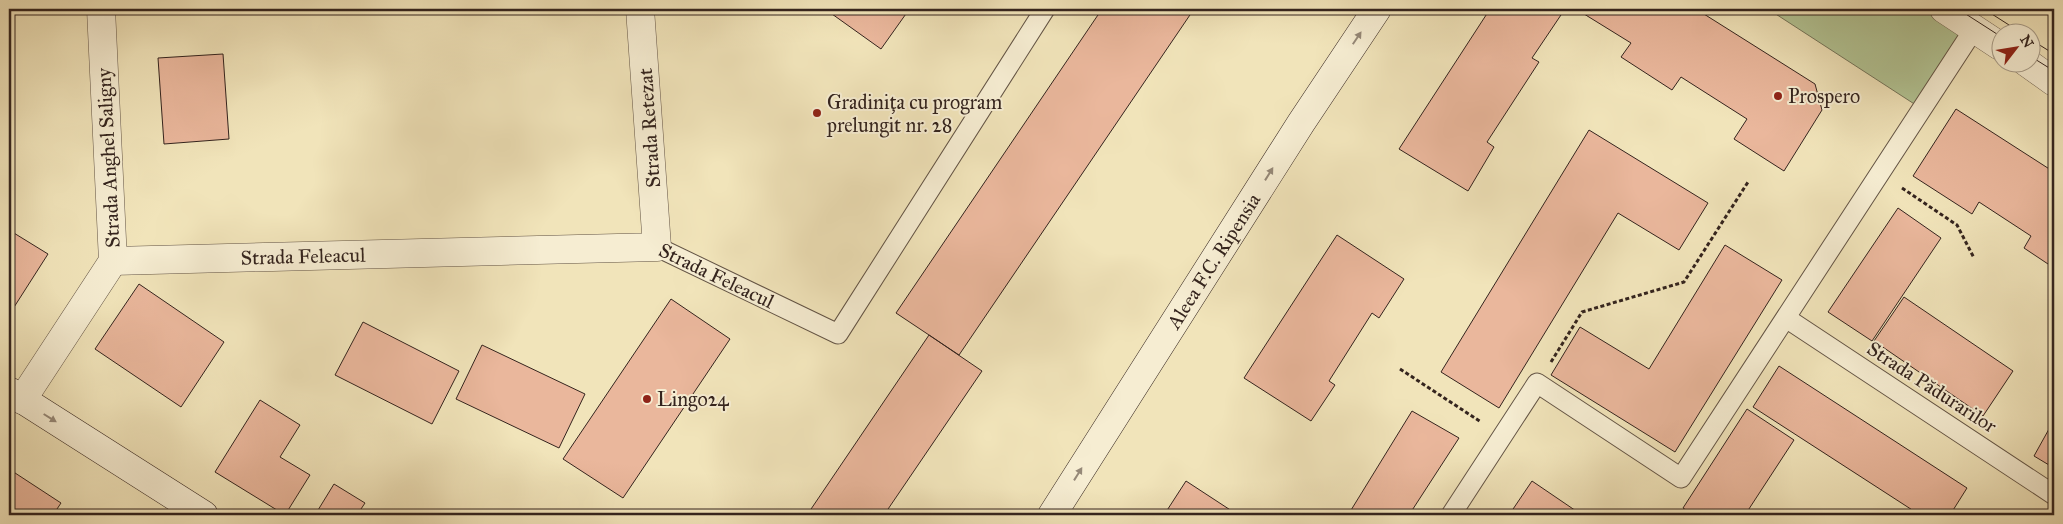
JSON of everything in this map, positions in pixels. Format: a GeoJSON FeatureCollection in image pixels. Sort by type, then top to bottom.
{"type":"FeatureCollection","features":[{"type":"Feature","properties":{"kind":"street","name":"Strada Anghel Saligny"},"geometry":{"type":"LineString","coordinates":[[15,396],[113,261],[101,9]]}},
{"type":"Feature","properties":{"kind":"street","name":"Strada Retezat"},"geometry":{"type":"LineString","coordinates":[[640,9],[657,247]]}},
{"type":"Feature","properties":{"kind":"street","name":"Aleea F.C. Ripensia"},"geometry":{"type":"LineString","coordinates":[[1052,515],[1301,123],[1377,9]]}},
{"type":"Feature","properties":{"kind":"street"},"geometry":{"type":"LineString","coordinates":[[1944,9],[1990,39]]}},
{"type":"Feature","properties":{"kind":"street"},"geometry":{"type":"LineString","coordinates":[[2040,72],[2054,82]]}},
{"type":"Feature","properties":{"kind":"street","name":"Strada Feleacul"},"geometry":{"type":"LineString","coordinates":[[113,261],[657,247]]}},
{"type":"Feature","properties":{"kind":"street"},"geometry":{"type":"LineString","coordinates":[[15,396],[204,515]]}},
{"type":"Feature","properties":{"kind":"lane","name":"Strada Feleacul"},"geometry":{"type":"LineString","coordinates":[[657,247],[838,334],[1045,9]]}},
{"type":"Feature","properties":{"kind":"lane"},"geometry":{"type":"LineString","coordinates":[[1451,515],[1537,383],[1681,478],[1974,29]]}},
{"type":"Feature","properties":{"kind":"lane","name":"Strada Pădurarilor"},"geometry":{"type":"LineString","coordinates":[[1786,318],[2054,495]]}},
{"type":"Feature","properties":{"kind":"path"},"geometry":{"type":"LineString","coordinates":[[1880,173],[1957,225],[1974,258]]}},
{"type":"Feature","properties":{"kind":"path"},"geometry":{"type":"LineString","coordinates":[[1537,383],[1582,312],[1684,282],[1748,182]]}},
{"type":"Feature","properties":{"kind":"path"},"geometry":{"type":"LineString","coordinates":[[1400,369],[1502,436]]}},
{"type":"Feature","properties":{"kind":"green space"},"geometry":{"type":"Polygon","coordinates":[[[1768,9],[1944,9],[1974,29],[1922,109],[1768,9]]]}},
{"type":"Feature","properties":{"kind":"building"},"geometry":{"type":"Polygon","coordinates":[[[825,9],[905,9],[908,11],[881,49],[825,9]]]}},
{"type":"Feature","properties":{"kind":"building"},"geometry":{"type":"Polygon","coordinates":[[[1102,9],[1194,9],[959,355],[896,313],[1102,9]]]}},
{"type":"Feature","properties":{"kind":"building"},"geometry":{"type":"Polygon","coordinates":[[[1490,9],[1565,9],[1532,58],[1539,62],[1487,142],[1494,147],[1468,191],[1399,149],[1490,9]]]}},
{"type":"Feature","properties":{"kind":"building"},"geometry":{"type":"Polygon","coordinates":[[[1576,9],[1696,9],[1815,84],[1822,110],[1784,171],[1734,139],[1747,119],[1681,77],[1672,90],[1621,57],[1631,43],[1576,9]]]}},
{"type":"Feature","properties":{"kind":"building"},"geometry":{"type":"Polygon","coordinates":[[[223,54],[229,139],[164,144],[158,58],[223,54]]]}},
{"type":"Feature","properties":{"kind":"building"},"geometry":{"type":"Polygon","coordinates":[[[1956,109],[2054,172],[2054,268],[2024,248],[2031,236],[1979,202],[1972,214],[1913,176],[1956,109]]]}},
{"type":"Feature","properties":{"kind":"building"},"geometry":{"type":"Polygon","coordinates":[[[1589,130],[1708,203],[1679,250],[1618,213],[1499,408],[1441,372],[1589,130]]]}},
{"type":"Feature","properties":{"kind":"building"},"geometry":{"type":"Polygon","coordinates":[[[1898,208],[1941,238],[1872,341],[1828,312],[1898,208]]]}},
{"type":"Feature","properties":{"kind":"building"},"geometry":{"type":"Polygon","coordinates":[[[9,230],[48,254],[9,315],[9,230]]]}},
{"type":"Feature","properties":{"kind":"building"},"geometry":{"type":"Polygon","coordinates":[[[1337,235],[1404,279],[1379,318],[1372,313],[1329,381],[1335,385],[1311,421],[1244,378],[1337,235]]]}},
{"type":"Feature","properties":{"kind":"building"},"geometry":{"type":"Polygon","coordinates":[[[1725,245],[1782,280],[1675,452],[1551,375],[1580,327],[1649,369],[1725,245]]]}},
{"type":"Feature","properties":{"kind":"building"},"geometry":{"type":"Polygon","coordinates":[[[139,284],[224,342],[181,407],[95,349],[139,284]]]}},
{"type":"Feature","properties":{"kind":"building"},"geometry":{"type":"Polygon","coordinates":[[[1904,297],[2013,371],[1983,416],[1874,341],[1904,297]]]}},
{"type":"Feature","properties":{"kind":"building","name":"Lingo24"},"geometry":{"type":"Polygon","coordinates":[[[671,299],[730,339],[623,498],[563,459],[671,299]]]}},
{"type":"Feature","properties":{"kind":"building"},"geometry":{"type":"Polygon","coordinates":[[[363,322],[459,371],[432,424],[335,375],[363,322]]]}},
{"type":"Feature","properties":{"kind":"building"},"geometry":{"type":"Polygon","coordinates":[[[929,335],[982,371],[884,515],[807,515],[929,335]]]}},
{"type":"Feature","properties":{"kind":"building"},"geometry":{"type":"Polygon","coordinates":[[[482,345],[585,394],[559,448],[456,399],[482,345]]]}},
{"type":"Feature","properties":{"kind":"building"},"geometry":{"type":"Polygon","coordinates":[[[1779,366],[1967,488],[1950,515],[1920,515],[1753,407],[1779,366]]]}},
{"type":"Feature","properties":{"kind":"building"},"geometry":{"type":"Polygon","coordinates":[[[260,400],[300,425],[280,457],[310,475],[285,515],[215,472],[260,400]]]}},
{"type":"Feature","properties":{"kind":"building"},"geometry":{"type":"Polygon","coordinates":[[[1747,409],[1794,440],[1745,515],[1694,515],[1683,508],[1747,409]]]}},
{"type":"Feature","properties":{"kind":"building"},"geometry":{"type":"Polygon","coordinates":[[[1412,411],[1459,438],[1409,515],[1348,515],[1412,411]]]}},
{"type":"Feature","properties":{"kind":"building"},"geometry":{"type":"Polygon","coordinates":[[[2054,420],[2054,468],[2034,456],[2054,420]]]}},
{"type":"Feature","properties":{"kind":"building"},"geometry":{"type":"Polygon","coordinates":[[[9,469],[61,503],[53,515],[9,515],[9,469]]]}},
{"type":"Feature","properties":{"kind":"building"},"geometry":{"type":"Polygon","coordinates":[[[1186,481],[1238,515],[1164,515],[1186,481]]]}},
{"type":"Feature","properties":{"kind":"building"},"geometry":{"type":"Polygon","coordinates":[[[1532,481],[1582,515],[1509,515],[1532,481]]]}},
{"type":"Feature","properties":{"kind":"building"},"geometry":{"type":"Polygon","coordinates":[[[334,484],[365,503],[357,515],[315,515],[334,484]]]}},
{"type":"Feature","properties":{"kind":"tram line"},"geometry":{"type":"LineString","coordinates":[[1958,9],[1990,30]]}},
{"type":"Feature","properties":{"kind":"tram line"},"geometry":{"type":"LineString","coordinates":[[1984,9],[2004,22]]}},
{"type":"Feature","properties":{"kind":"tram line"},"geometry":{"type":"LineString","coordinates":[[2040,45],[2054,54]]}},
{"type":"Feature","properties":{"kind":"tram line"},"geometry":{"type":"LineString","coordinates":[[2040,62],[2054,71]]}},
{"type":"Feature","properties":{"kind":"place","name":"Prospero"},"geometry":{"type":"Point","coordinates":[1778,96]}},
{"type":"Feature","properties":{"kind":"place","name":"Gradinița cu program prelungit nr. 28"},"geometry":{"type":"Point","coordinates":[817,113]}},
{"type":"Feature","properties":{"kind":"place","name":"Lingo24"},"geometry":{"type":"Point","coordinates":[647,399]}}]}
